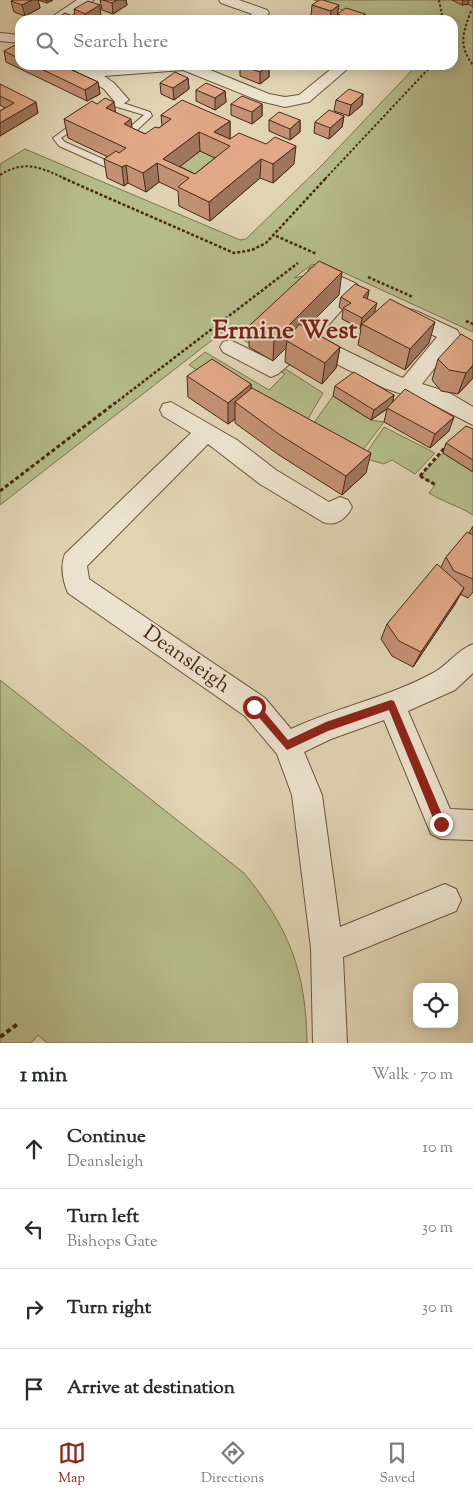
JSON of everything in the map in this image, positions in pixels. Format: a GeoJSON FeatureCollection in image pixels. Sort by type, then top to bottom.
{"type":"FeatureCollection","features":[{"type":"Feature","properties":{"kind":"street"},"geometry":{"type":"LineString","coordinates":[[62,15],[87,0]]}},
{"type":"Feature","properties":{"kind":"street"},"geometry":{"type":"LineString","coordinates":[[226,0],[258,15]]}},
{"type":"Feature","properties":{"kind":"street"},"geometry":{"type":"LineString","coordinates":[[0,37],[15,39]]}},
{"type":"Feature","properties":{"kind":"street"},"geometry":{"type":"LineString","coordinates":[[84,70],[110,86],[119,102]]}},
{"type":"Feature","properties":{"kind":"street"},"geometry":{"type":"LineString","coordinates":[[90,73],[126,70]]}},
{"type":"Feature","properties":{"kind":"street"},"geometry":{"type":"LineString","coordinates":[[197,70],[265,98],[285,102],[304,99],[340,70]]}},
{"type":"Feature","properties":{"kind":"street"},"geometry":{"type":"LineString","coordinates":[[230,347],[271,369],[305,339],[350,289],[319,264]]}},
{"type":"Feature","properties":{"kind":"street"},"geometry":{"type":"LineString","coordinates":[[407,388],[450,335],[414,308]]}},
{"type":"Feature","properties":{"kind":"street"},"geometry":{"type":"LineString","coordinates":[[305,339],[391,382],[440,398],[473,417]]}},
{"type":"Feature","properties":{"kind":"street"},"geometry":{"type":"LineString","coordinates":[[171,410],[229,446],[268,478],[332,514]]}},
{"type":"Feature","properties":{"kind":"street","name":"Deansleigh"},"geometry":{"type":"LineString","coordinates":[[206,432],[74,562],[77,585],[254,707],[287,746],[307,796],[327,948],[330,1043]]}},
{"type":"Feature","properties":{"kind":"street"},"geometry":{"type":"LineString","coordinates":[[287,746],[326,727],[391,704],[445,681],[473,656]]}},
{"type":"Feature","properties":{"kind":"street"},"geometry":{"type":"LineString","coordinates":[[391,704],[441,824],[473,825]]}},
{"type":"Feature","properties":{"kind":"street"},"geometry":{"type":"LineString","coordinates":[[327,948],[445,900]]}},
{"type":"Feature","properties":{"kind":"lane"},"geometry":{"type":"LineString","coordinates":[[109,112],[119,102],[147,114],[148,116],[134,128]]}},
{"type":"Feature","properties":{"kind":"lane"},"geometry":{"type":"LineString","coordinates":[[88,119],[57,138],[62,144],[109,165]]}},
{"type":"Feature","properties":{"kind":"path"},"geometry":{"type":"LineString","coordinates":[[439,0],[442,15]]}},
{"type":"Feature","properties":{"kind":"path"},"geometry":{"type":"LineString","coordinates":[[472,11],[460,38],[465,55],[473,65]]}},
{"type":"Feature","properties":{"kind":"path"},"geometry":{"type":"LineString","coordinates":[[0,175],[11,168],[36,166],[234,253],[248,253],[259,249],[276,236],[288,218],[427,70]]}},
{"type":"Feature","properties":{"kind":"path"},"geometry":{"type":"LineString","coordinates":[[276,236],[313,252],[319,264]]}},
{"type":"Feature","properties":{"kind":"path"},"geometry":{"type":"LineString","coordinates":[[0,492],[313,252]]}},
{"type":"Feature","properties":{"kind":"path"},"geometry":{"type":"LineString","coordinates":[[366,276],[414,308]]}},
{"type":"Feature","properties":{"kind":"path"},"geometry":{"type":"LineString","coordinates":[[464,320],[473,324]]}},
{"type":"Feature","properties":{"kind":"path"},"geometry":{"type":"LineString","coordinates":[[436,486],[415,473],[420,476],[473,417]]}},
{"type":"Feature","properties":{"kind":"path"},"geometry":{"type":"LineString","coordinates":[[0,1037],[19,1023]]}},
{"type":"Feature","properties":{"kind":"green space"},"geometry":{"type":"Polygon","coordinates":[[[314,0],[473,0],[473,332],[323,263],[311,265],[294,278],[303,276],[251,344],[239,338],[242,333],[229,327],[0,505],[0,164],[25,149],[240,240],[246,239],[321,166],[412,70],[458,70],[458,15],[364,15],[335,8],[314,0]]]}},
{"type":"Feature","properties":{"kind":"green space"},"geometry":{"type":"Polygon","coordinates":[[[200,151],[231,164],[196,192],[165,178],[200,151]]]}},
{"type":"Feature","properties":{"kind":"green space"},"geometry":{"type":"Polygon","coordinates":[[[205,352],[269,390],[285,374],[276,369],[281,366],[323,393],[302,429],[251,405],[189,365],[205,352]]]}},
{"type":"Feature","properties":{"kind":"green space"},"geometry":{"type":"Polygon","coordinates":[[[333,396],[371,420],[384,422],[351,466],[304,437],[333,396]]]}},
{"type":"Feature","properties":{"kind":"green space"},"geometry":{"type":"Polygon","coordinates":[[[384,427],[435,453],[415,474],[392,460],[384,464],[370,460],[365,455],[384,427]]]}},
{"type":"Feature","properties":{"kind":"green space"},"geometry":{"type":"Polygon","coordinates":[[[443,453],[473,472],[473,515],[429,493],[435,485],[420,476],[443,453]]]}},
{"type":"Feature","properties":{"kind":"green space"},"geometry":{"type":"Polygon","coordinates":[[[0,680],[244,873],[273,913],[292,952],[303,994],[307,1043],[47,1043],[38,1035],[31,1043],[0,1043],[0,680]]]}},
{"type":"Feature","properties":{"kind":"building"},"geometry":{"type":"Polygon","coordinates":[[[32,0],[22,5],[11,1],[32,0]]]}},
{"type":"Feature","properties":{"kind":"building"},"geometry":{"type":"Polygon","coordinates":[[[103,0],[117,0],[112,3],[103,0]]]}},
{"type":"Feature","properties":{"kind":"building"},"geometry":{"type":"Polygon","coordinates":[[[319,0],[339,5],[331,11],[312,5],[319,0]]]}},
{"type":"Feature","properties":{"kind":"building"},"geometry":{"type":"Polygon","coordinates":[[[88,1],[100,5],[85,14],[74,9],[88,1]]]}},
{"type":"Feature","properties":{"kind":"building"},"geometry":{"type":"Polygon","coordinates":[[[346,8],[365,14],[340,15],[337,14],[346,8]]]}},
{"type":"Feature","properties":{"kind":"building"},"geometry":{"type":"Polygon","coordinates":[[[15,45],[15,56],[4,51],[15,45]]]}},
{"type":"Feature","properties":{"kind":"building"},"geometry":{"type":"Polygon","coordinates":[[[43,70],[72,70],[98,82],[85,90],[43,70]]]}},
{"type":"Feature","properties":{"kind":"building"},"geometry":{"type":"Polygon","coordinates":[[[175,72],[188,78],[173,88],[160,83],[175,72]]]}},
{"type":"Feature","properties":{"kind":"building"},"geometry":{"type":"Polygon","coordinates":[[[206,83],[225,91],[215,98],[196,90],[206,83]]]}},
{"type":"Feature","properties":{"kind":"building"},"geometry":{"type":"Polygon","coordinates":[[[0,84],[36,102],[0,123],[0,111],[14,103],[0,96],[0,84]]]}},
{"type":"Feature","properties":{"kind":"building"},"geometry":{"type":"Polygon","coordinates":[[[349,89],[363,94],[351,105],[336,100],[349,89]]]}},
{"type":"Feature","properties":{"kind":"building"},"geometry":{"type":"Polygon","coordinates":[[[242,96],[262,104],[252,112],[231,104],[242,96]]]}},
{"type":"Feature","properties":{"kind":"building"},"geometry":{"type":"Polygon","coordinates":[[[105,98],[114,102],[106,108],[131,119],[124,124],[145,134],[155,127],[159,128],[171,119],[161,115],[182,100],[230,121],[214,132],[230,139],[239,133],[266,144],[275,137],[296,146],[273,164],[261,159],[209,202],[178,187],[189,178],[157,163],[143,173],[126,165],[122,167],[104,159],[116,151],[119,153],[126,148],[64,119],[92,101],[97,104],[105,98]],[[199,132],[163,159],[195,174],[230,146],[199,132]]]}},
{"type":"Feature","properties":{"kind":"building"},"geometry":{"type":"Polygon","coordinates":[[[329,110],[344,116],[330,128],[315,122],[329,110]]]}},
{"type":"Feature","properties":{"kind":"building"},"geometry":{"type":"Polygon","coordinates":[[[279,112],[300,120],[290,129],[269,120],[279,112]]]}},
{"type":"Feature","properties":{"kind":"building"},"geometry":{"type":"Polygon","coordinates":[[[319,261],[342,272],[274,340],[249,326],[319,261]]]}},
{"type":"Feature","properties":{"kind":"building"},"geometry":{"type":"Polygon","coordinates":[[[355,284],[369,290],[363,297],[377,303],[362,318],[343,308],[351,303],[341,297],[355,284]]]}},
{"type":"Feature","properties":{"kind":"building"},"geometry":{"type":"Polygon","coordinates":[[[390,299],[435,322],[410,349],[362,324],[390,299]]]}},
{"type":"Feature","properties":{"kind":"building"},"geometry":{"type":"Polygon","coordinates":[[[299,324],[340,347],[325,363],[287,341],[299,324]]]}},
{"type":"Feature","properties":{"kind":"building"},"geometry":{"type":"Polygon","coordinates":[[[461,334],[473,341],[473,365],[466,373],[449,370],[438,359],[461,334]]]}},
{"type":"Feature","properties":{"kind":"building"},"geometry":{"type":"Polygon","coordinates":[[[212,359],[251,384],[228,403],[187,376],[212,359]]]}},
{"type":"Feature","properties":{"kind":"building"},"geometry":{"type":"Polygon","coordinates":[[[354,372],[394,395],[374,410],[335,386],[354,372]]]}},
{"type":"Feature","properties":{"kind":"building"},"geometry":{"type":"Polygon","coordinates":[[[252,388],[371,453],[346,476],[280,435],[235,402],[252,388]]]}},
{"type":"Feature","properties":{"kind":"building"},"geometry":{"type":"Polygon","coordinates":[[[405,389],[454,417],[435,434],[387,408],[405,389]]]}},
{"type":"Feature","properties":{"kind":"building"},"geometry":{"type":"Polygon","coordinates":[[[466,426],[473,429],[473,460],[446,443],[466,426]]]}},
{"type":"Feature","properties":{"kind":"building"},"geometry":{"type":"Polygon","coordinates":[[[467,532],[473,535],[473,579],[454,571],[446,557],[467,532]]]}},
{"type":"Feature","properties":{"kind":"building"},"geometry":{"type":"Polygon","coordinates":[[[437,564],[464,588],[421,652],[399,641],[387,624],[437,564]]]}},
{"type":"Feature","properties":{"kind":"district","name":"Ermine West"},"geometry":{"type":"Point","coordinates":[285,331]}},
{"type":"Feature","properties":{"kind":"route"},"geometry":{"type":"LineString","coordinates":[[254,707],[287,746],[326,727],[391,704],[441,824]]}}]}
